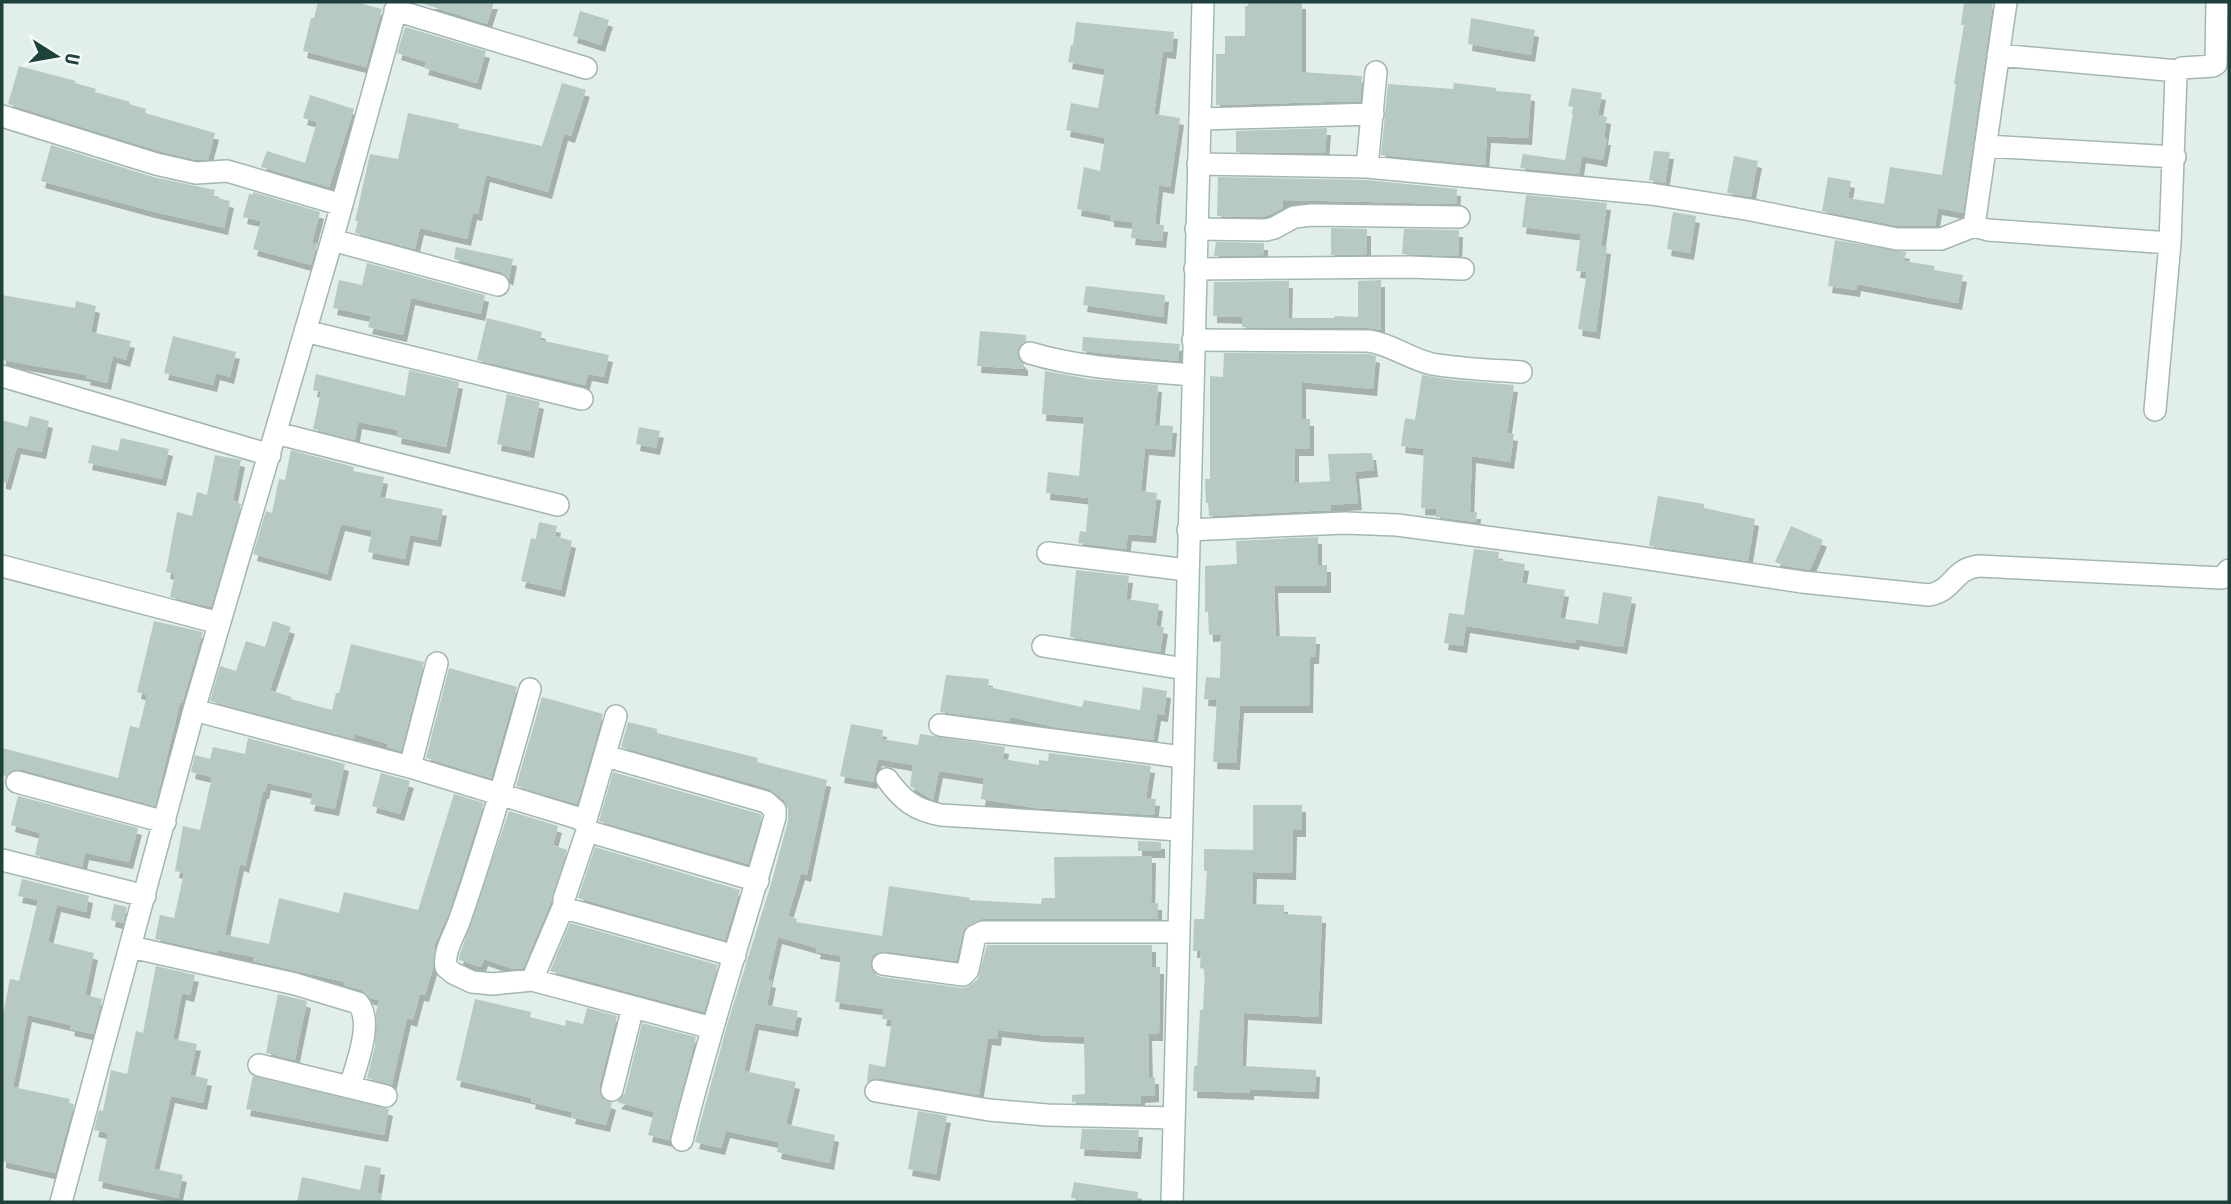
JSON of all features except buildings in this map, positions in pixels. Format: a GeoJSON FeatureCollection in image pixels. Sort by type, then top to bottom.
{"type":"FeatureCollection","features":[{"type":"Feature","properties":{"kind":"street"},"geometry":{"type":"LineString","coordinates":[[1171,1202],[1203,2]]}},
{"type":"Feature","properties":{"kind":"street"},"geometry":{"type":"LineString","coordinates":[[1974,226],[2006,2]]}},
{"type":"Feature","properties":{"kind":"street"},"geometry":{"type":"LineString","coordinates":[[1998,55],[2178,71],[2182,68],[2213,66],[2216,64],[2217,2]]}},
{"type":"Feature","properties":{"kind":"street"},"geometry":{"type":"LineString","coordinates":[[61,1202],[194,710],[332,240],[397,6],[586,68]]}},
{"type":"Feature","properties":{"kind":"street"},"geometry":{"type":"LineString","coordinates":[[2155,410],[2170,243],[2178,71]]}},
{"type":"Feature","properties":{"kind":"street"},"geometry":{"type":"LineString","coordinates":[[1367,167],[1376,72]]}},
{"type":"Feature","properties":{"kind":"street"},"geometry":{"type":"LineString","coordinates":[[1200,119],[1373,114]]}},
{"type":"Feature","properties":{"kind":"street"},"geometry":{"type":"LineString","coordinates":[[2,116],[156,163],[196,173],[228,171],[342,205]]}},
{"type":"Feature","properties":{"kind":"street"},"geometry":{"type":"LineString","coordinates":[[1985,146],[2175,157]]}},
{"type":"Feature","properties":{"kind":"street"},"geometry":{"type":"LineString","coordinates":[[1198,164],[1367,167],[1651,194],[1751,210],[1897,239],[1941,239],[1974,226],[1988,230],[2170,243]]}},
{"type":"Feature","properties":{"kind":"street"},"geometry":{"type":"LineString","coordinates":[[1196,229],[1266,230],[1294,217],[1312,215],[1459,217]]}},
{"type":"Feature","properties":{"kind":"street"},"geometry":{"type":"LineString","coordinates":[[332,240],[498,285]]}},
{"type":"Feature","properties":{"kind":"street"},"geometry":{"type":"LineString","coordinates":[[1195,269],[1463,269]]}},
{"type":"Feature","properties":{"kind":"street"},"geometry":{"type":"LineString","coordinates":[[305,331],[582,399]]}},
{"type":"Feature","properties":{"kind":"street"},"geometry":{"type":"LineString","coordinates":[[1193,340],[1369,341],[1387,345],[1404,356],[1432,364],[1521,372]]}},
{"type":"Feature","properties":{"kind":"street"},"geometry":{"type":"LineString","coordinates":[[1030,353],[1093,367],[1192,375]]}},
{"type":"Feature","properties":{"kind":"street"},"geometry":{"type":"LineString","coordinates":[[2,376],[270,455]]}},
{"type":"Feature","properties":{"kind":"street"},"geometry":{"type":"LineString","coordinates":[[276,433],[558,505]]}},
{"type":"Feature","properties":{"kind":"street"},"geometry":{"type":"LineString","coordinates":[[1188,530],[1345,523],[1397,525],[1801,582],[1929,596],[1942,593],[1966,567],[2222,578],[2229,570]]}},
{"type":"Feature","properties":{"kind":"street"},"geometry":{"type":"LineString","coordinates":[[1048,553],[1187,569]]}},
{"type":"Feature","properties":{"kind":"street"},"geometry":{"type":"LineString","coordinates":[[2,566],[219,624]]}},
{"type":"Feature","properties":{"kind":"street"},"geometry":{"type":"LineString","coordinates":[[1043,646],[1185,669]]}},
{"type":"Feature","properties":{"kind":"street"},"geometry":{"type":"LineString","coordinates":[[410,767],[437,663]]}},
{"type":"Feature","properties":{"kind":"street"},"geometry":{"type":"LineString","coordinates":[[530,689],[500,794],[445,960],[446,967],[472,982],[493,984],[532,980],[712,1028]]}},
{"type":"Feature","properties":{"kind":"street"},"geometry":{"type":"LineString","coordinates":[[194,710],[410,767],[500,794],[582,819],[586,827],[758,881]]}},
{"type":"Feature","properties":{"kind":"street"},"geometry":{"type":"LineString","coordinates":[[532,980],[565,905],[564,899],[616,716]]}},
{"type":"Feature","properties":{"kind":"street"},"geometry":{"type":"LineString","coordinates":[[940,725],[1182,757]]}},
{"type":"Feature","properties":{"kind":"street"},"geometry":{"type":"LineString","coordinates":[[606,756],[773,806],[775,817],[758,881],[712,1028],[682,1140]]}},
{"type":"Feature","properties":{"kind":"street"},"geometry":{"type":"LineString","coordinates":[[887,779],[897,794],[910,806],[940,815],[1180,831]]}},
{"type":"Feature","properties":{"kind":"street"},"geometry":{"type":"LineString","coordinates":[[17,782],[165,822]]}},
{"type":"Feature","properties":{"kind":"street"},"geometry":{"type":"LineString","coordinates":[[2,860],[145,896]]}},
{"type":"Feature","properties":{"kind":"street"},"geometry":{"type":"LineString","coordinates":[[565,905],[568,909],[611,922],[735,956]]}},
{"type":"Feature","properties":{"kind":"street"},"geometry":{"type":"LineString","coordinates":[[883,964],[963,975],[968,970],[975,936],[983,932],[1177,932]]}},
{"type":"Feature","properties":{"kind":"street"},"geometry":{"type":"LineString","coordinates":[[131,947],[295,984],[358,1003],[364,1012],[365,1024],[350,1087]]}},
{"type":"Feature","properties":{"kind":"street"},"geometry":{"type":"LineString","coordinates":[[611,1090],[633,1007]]}},
{"type":"Feature","properties":{"kind":"street"},"geometry":{"type":"LineString","coordinates":[[259,1065],[386,1096]]}},
{"type":"Feature","properties":{"kind":"street"},"geometry":{"type":"LineString","coordinates":[[876,1091],[989,1110],[1047,1115],[1173,1118]]}}]}
